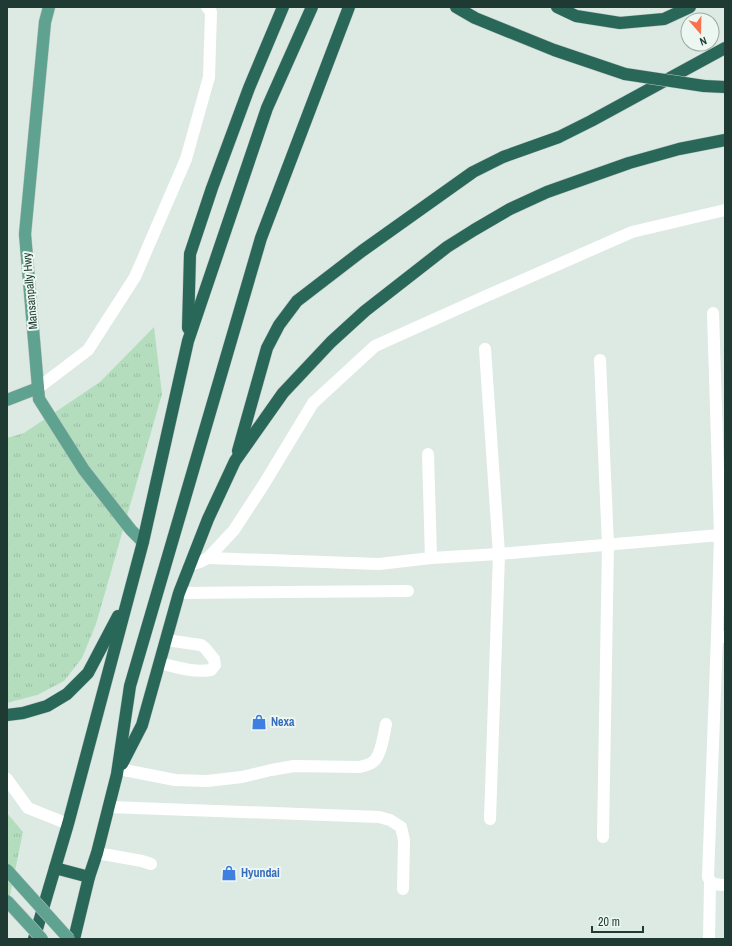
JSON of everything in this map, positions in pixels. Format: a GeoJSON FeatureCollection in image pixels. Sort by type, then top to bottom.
{"type":"FeatureCollection","features":[{"type":"Feature","properties":{"kind":"highway"},"geometry":{"type":"LineString","coordinates":[[188,341],[190,254],[212,188],[249,88],[283,7]]}},
{"type":"Feature","properties":{"kind":"highway"},"geometry":{"type":"LineString","coordinates":[[34,939],[68,824],[143,542],[188,341],[267,108],[312,7]]}},
{"type":"Feature","properties":{"kind":"highway"},"geometry":{"type":"LineString","coordinates":[[74,939],[89,877],[97,853],[118,772],[130,686],[261,238],[349,7]]}},
{"type":"Feature","properties":{"kind":"highway"},"geometry":{"type":"LineString","coordinates":[[456,7],[476,18],[554,50],[625,74],[704,86],[725,87]]}},
{"type":"Feature","properties":{"kind":"highway"},"geometry":{"type":"LineString","coordinates":[[557,7],[576,16],[620,23],[664,18],[690,7]]}},
{"type":"Feature","properties":{"kind":"highway"},"geometry":{"type":"LineString","coordinates":[[118,772],[142,725],[179,593],[208,519],[235,461],[267,348],[279,324],[297,302],[362,251],[474,172],[503,157],[572,131],[725,48]]}},
{"type":"Feature","properties":{"kind":"highway"},"geometry":{"type":"LineString","coordinates":[[235,461],[283,393],[331,342],[364,311],[454,242],[510,209],[561,187],[629,163],[679,149],[725,140]]}},
{"type":"Feature","properties":{"kind":"highway"},"geometry":{"type":"LineString","coordinates":[[7,715],[23,713],[47,706],[67,694],[88,673],[128,596]]}},
{"type":"Feature","properties":{"kind":"highway"},"geometry":{"type":"LineString","coordinates":[[55,868],[89,877]]}},
{"type":"Feature","properties":{"kind":"main road","name":"Mansanpally Hwy"},"geometry":{"type":"LineString","coordinates":[[49,7],[45,22],[26,234],[39,399],[84,470],[143,542]]}},
{"type":"Feature","properties":{"kind":"main road"},"geometry":{"type":"LineString","coordinates":[[7,400],[38,388]]}},
{"type":"Feature","properties":{"kind":"main road"},"geometry":{"type":"LineString","coordinates":[[7,870],[69,939]]}},
{"type":"Feature","properties":{"kind":"main road"},"geometry":{"type":"LineString","coordinates":[[7,901],[42,939]]}},
{"type":"Feature","properties":{"kind":"street"},"geometry":{"type":"LineString","coordinates":[[38,388],[88,350],[135,277],[186,159],[209,77],[211,12],[207,7]]}},
{"type":"Feature","properties":{"kind":"street"},"geometry":{"type":"LineString","coordinates":[[190,565],[208,558],[234,530],[313,403],[375,346],[632,232],[725,210]]}},
{"type":"Feature","properties":{"kind":"street"},"geometry":{"type":"LineString","coordinates":[[709,939],[710,882],[708,877],[721,637],[720,535],[713,313]]}},
{"type":"Feature","properties":{"kind":"street"},"geometry":{"type":"LineString","coordinates":[[484,348],[499,554],[490,819]]}},
{"type":"Feature","properties":{"kind":"street"},"geometry":{"type":"LineString","coordinates":[[600,360],[608,545],[602,836]]}},
{"type":"Feature","properties":{"kind":"street"},"geometry":{"type":"LineString","coordinates":[[428,454],[431,558]]}},
{"type":"Feature","properties":{"kind":"street"},"geometry":{"type":"LineString","coordinates":[[208,558],[379,564],[431,558],[499,554],[720,535]]}},
{"type":"Feature","properties":{"kind":"street"},"geometry":{"type":"LineString","coordinates":[[179,593],[408,591]]}},
{"type":"Feature","properties":{"kind":"street"},"geometry":{"type":"LineString","coordinates":[[160,663],[190,670],[204,671],[211,670],[215,665],[214,659],[201,645],[166,640]]}},
{"type":"Feature","properties":{"kind":"street"},"geometry":{"type":"LineString","coordinates":[[118,772],[175,780],[207,781],[242,777],[294,766],[359,767],[368,765],[375,761],[379,754],[386,724]]}},
{"type":"Feature","properties":{"kind":"street"},"geometry":{"type":"LineString","coordinates":[[7,779],[28,808],[68,824]]}},
{"type":"Feature","properties":{"kind":"street"},"geometry":{"type":"LineString","coordinates":[[109,807],[379,817],[390,820],[401,827],[404,840],[403,890]]}},
{"type":"Feature","properties":{"kind":"street"},"geometry":{"type":"LineString","coordinates":[[97,853],[151,864]]}},
{"type":"Feature","properties":{"kind":"street"},"geometry":{"type":"LineString","coordinates":[[710,882],[725,885]]}},
{"type":"Feature","properties":{"kind":"green space"},"geometry":{"type":"Polygon","coordinates":[[[154,327],[162,394],[96,624],[82,658],[64,681],[37,695],[7,703],[7,438],[24,433],[100,382],[154,327]]]}},
{"type":"Feature","properties":{"kind":"green space"},"geometry":{"type":"Polygon","coordinates":[[[7,813],[23,832],[7,910],[7,813]]]}},
{"type":"Feature","properties":{"kind":"place","name":"Nexa"},"geometry":{"type":"Point","coordinates":[259,722]}},
{"type":"Feature","properties":{"kind":"place","name":"Hyundai"},"geometry":{"type":"Point","coordinates":[229,873]}}]}
